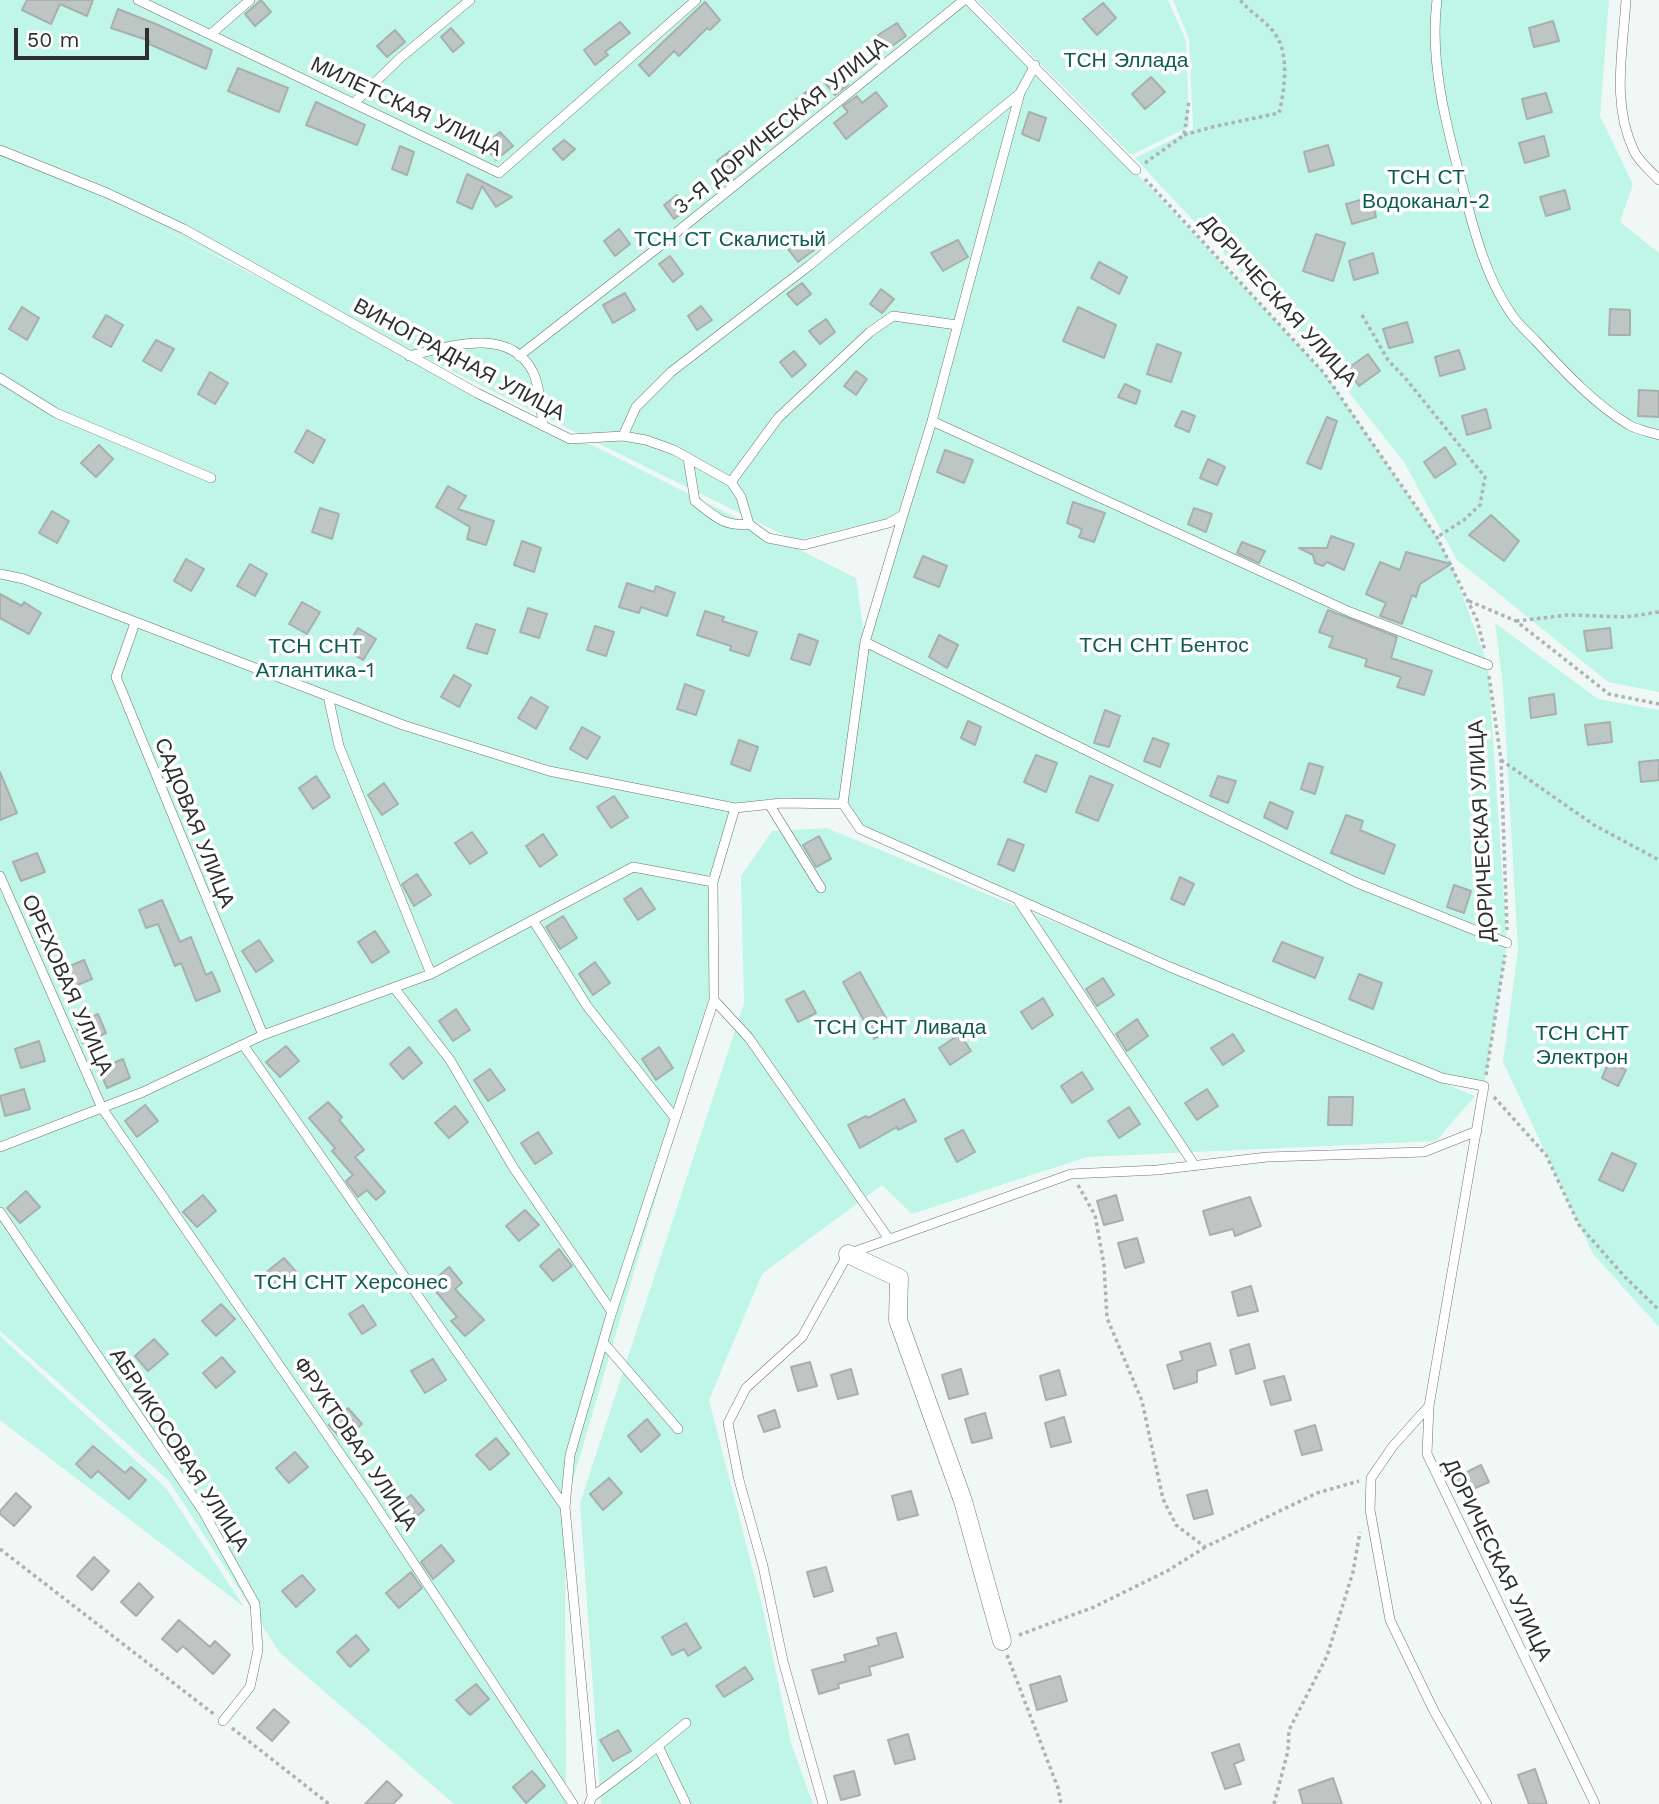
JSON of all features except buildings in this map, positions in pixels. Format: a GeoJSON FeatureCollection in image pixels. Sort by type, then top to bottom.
{"type":"FeatureCollection","features":[{"type":"Feature","properties":{"kind":"street"},"geometry":{"type":"LineString","coordinates":[[848,1254],[899,1278],[898,1320],[963,1501],[1002,1642]]}},
{"type":"Feature","properties":{"kind":"lane","name":"МИЛЕТСКАЯ УЛИЦА"},"geometry":{"type":"LineString","coordinates":[[138,0],[499,173],[696,0]]}},
{"type":"Feature","properties":{"kind":"lane"},"geometry":{"type":"LineString","coordinates":[[211,34],[250,0]]}},
{"type":"Feature","properties":{"kind":"lane"},"geometry":{"type":"LineString","coordinates":[[354,103],[399,59],[470,0]]}},
{"type":"Feature","properties":{"kind":"lane"},"geometry":{"type":"LineString","coordinates":[[966,0],[1035,65],[1136,170]]}},
{"type":"Feature","properties":{"kind":"lane","name":"3-Я ДОРИЧЕСКАЯ УЛИЦА"},"geometry":{"type":"LineString","coordinates":[[519,356],[966,0]]}},
{"type":"Feature","properties":{"kind":"lane"},"geometry":{"type":"LineString","coordinates":[[1437,0],[1434,37],[1444,108],[1462,184],[1486,266],[1510,313],[1555,361],[1598,402],[1631,427],[1659,435]]}},
{"type":"Feature","properties":{"kind":"lane"},"geometry":{"type":"LineString","coordinates":[[1626,0],[1619,79],[1623,121],[1635,154],[1659,180]]}},
{"type":"Feature","properties":{"kind":"lane"},"geometry":{"type":"LineString","coordinates":[[1035,65],[1020,93],[932,421],[865,642],[843,804],[860,829],[1170,967],[1442,1078],[1484,1086]]}},
{"type":"Feature","properties":{"kind":"lane"},"geometry":{"type":"LineString","coordinates":[[623,436],[636,407],[671,372],[830,248],[1020,93]]}},
{"type":"Feature","properties":{"kind":"lane","name":"ВИНОГРАДНАЯ УЛИЦА"},"geometry":{"type":"LineString","coordinates":[[0,150],[107,193],[184,229],[409,356],[570,439],[623,436],[665,447],[731,482]]}},
{"type":"Feature","properties":{"kind":"lane"},"geometry":{"type":"LineString","coordinates":[[903,515],[889,523],[804,545],[768,538],[749,524],[741,497],[731,482],[778,418],[870,332],[893,316],[957,325]]}},
{"type":"Feature","properties":{"kind":"lane"},"geometry":{"type":"LineString","coordinates":[[409,356],[460,344],[484,342],[503,347],[519,356],[533,372],[543,426]]}},
{"type":"Feature","properties":{"kind":"lane"},"geometry":{"type":"LineString","coordinates":[[0,378],[56,413],[211,478]]}},
{"type":"Feature","properties":{"kind":"lane"},"geometry":{"type":"LineString","coordinates":[[932,421],[1350,612],[1488,665]]}},
{"type":"Feature","properties":{"kind":"lane"},"geometry":{"type":"LineString","coordinates":[[688,458],[695,501],[715,517],[733,526],[749,524]]}},
{"type":"Feature","properties":{"kind":"lane"},"geometry":{"type":"LineString","coordinates":[[0,574],[24,579],[403,725],[549,771],[735,808],[769,804],[843,804]]}},
{"type":"Feature","properties":{"kind":"lane","name":"САДОВАЯ УЛИЦА"},"geometry":{"type":"LineString","coordinates":[[135,623],[116,677],[263,1035]]}},
{"type":"Feature","properties":{"kind":"lane"},"geometry":{"type":"LineString","coordinates":[[865,642],[1355,882],[1507,943]]}},
{"type":"Feature","properties":{"kind":"lane"},"geometry":{"type":"LineString","coordinates":[[328,696],[339,746],[432,974]]}},
{"type":"Feature","properties":{"kind":"lane"},"geometry":{"type":"LineString","coordinates":[[769,804],[821,888]]}},
{"type":"Feature","properties":{"kind":"lane"},"geometry":{"type":"LineString","coordinates":[[590,1800],[565,1507],[570,1455],[612,1312],[713,1000],[713,882],[735,808]]}},
{"type":"Feature","properties":{"kind":"lane"},"geometry":{"type":"LineString","coordinates":[[0,1147],[144,1092],[263,1035],[432,974],[634,867],[713,882]]}},
{"type":"Feature","properties":{"kind":"lane","name":"ОРЕХОВАЯ УЛИЦА"},"geometry":{"type":"LineString","coordinates":[[0,876],[102,1108]]}},
{"type":"Feature","properties":{"kind":"lane"},"geometry":{"type":"LineString","coordinates":[[1017,899],[1195,1166]]}},
{"type":"Feature","properties":{"kind":"lane"},"geometry":{"type":"LineString","coordinates":[[533,920],[587,1006],[675,1118]]}},
{"type":"Feature","properties":{"kind":"lane"},"geometry":{"type":"LineString","coordinates":[[395,989],[450,1060],[513,1167],[612,1312]]}},
{"type":"Feature","properties":{"kind":"lane"},"geometry":{"type":"LineString","coordinates":[[713,1000],[749,1038],[889,1239]]}},
{"type":"Feature","properties":{"kind":"lane"},"geometry":{"type":"LineString","coordinates":[[244,1046],[565,1507]]}},
{"type":"Feature","properties":{"kind":"lane","name":"ДОРИЧЕСКАЯ УЛИЦА"},"geometry":{"type":"LineString","coordinates":[[1484,1086],[1429,1406],[1427,1454],[1595,1804]]}},
{"type":"Feature","properties":{"kind":"lane","name":"ФРУКТОВАЯ УЛИЦА"},"geometry":{"type":"LineString","coordinates":[[102,1108],[368,1494],[573,1804]]}},
{"type":"Feature","properties":{"kind":"lane"},"geometry":{"type":"LineString","coordinates":[[823,1804],[783,1661],[763,1566],[739,1480],[728,1423],[746,1388],[802,1337],[848,1254],[1071,1174],[1157,1170],[1267,1157],[1424,1152],[1476,1131]]}},
{"type":"Feature","properties":{"kind":"lane","name":"АБРИКОСОВАЯ УЛИЦА"},"geometry":{"type":"LineString","coordinates":[[0,1212],[204,1511],[255,1604],[258,1650],[250,1687],[223,1721]]}},
{"type":"Feature","properties":{"kind":"lane"},"geometry":{"type":"LineString","coordinates":[[603,1342],[678,1429]]}},
{"type":"Feature","properties":{"kind":"lane"},"geometry":{"type":"LineString","coordinates":[[1429,1406],[1393,1446],[1370,1478],[1370,1510],[1390,1620],[1434,1712],[1487,1804]]}},
{"type":"Feature","properties":{"kind":"lane"},"geometry":{"type":"LineString","coordinates":[[590,1800],[686,1723]]}},
{"type":"Feature","properties":{"kind":"lane"},"geometry":{"type":"LineString","coordinates":[[658,1746],[687,1804]]}},
{"type":"Feature","properties":{"kind":"path"},"geometry":{"type":"LineString","coordinates":[[1136,170],[1184,135],[1279,113],[1284,92],[1283,50],[1276,34],[1266,23],[1253,15],[1241,0]]}},
{"type":"Feature","properties":{"kind":"path"},"geometry":{"type":"LineString","coordinates":[[1184,135],[1189,101]]}},
{"type":"Feature","properties":{"kind":"path","name":"ДОРИЧЕСКАЯ УЛИЦА"},"geometry":{"type":"LineString","coordinates":[[1136,170],[1324,373],[1437,537],[1477,620],[1488,665],[1501,760],[1507,943],[1484,1086]]}},
{"type":"Feature","properties":{"kind":"path"},"geometry":{"type":"LineString","coordinates":[[1362,315],[1388,360],[1485,477],[1480,505],[1464,520],[1437,537]]}},
{"type":"Feature","properties":{"kind":"path"},"geometry":{"type":"LineString","coordinates":[[1469,601],[1516,621],[1609,694],[1659,704]]}},
{"type":"Feature","properties":{"kind":"path"},"geometry":{"type":"LineString","coordinates":[[1516,621],[1568,615],[1626,617],[1659,612]]}},
{"type":"Feature","properties":{"kind":"path"},"geometry":{"type":"LineString","coordinates":[[1501,760],[1594,825],[1659,860]]}},
{"type":"Feature","properties":{"kind":"path"},"geometry":{"type":"LineString","coordinates":[[1484,1086],[1546,1155],[1579,1225],[1624,1276],[1659,1310]]}},
{"type":"Feature","properties":{"kind":"path"},"geometry":{"type":"LineString","coordinates":[[1071,1174],[1095,1215],[1104,1265],[1107,1318],[1142,1401],[1163,1499],[1176,1525],[1205,1547]]}},
{"type":"Feature","properties":{"kind":"path"},"geometry":{"type":"LineString","coordinates":[[1061,1804],[1058,1788],[1002,1642],[1094,1607],[1167,1571],[1205,1547],[1317,1493],[1370,1478]]}},
{"type":"Feature","properties":{"kind":"path"},"geometry":{"type":"LineString","coordinates":[[1274,1804],[1288,1751],[1289,1730],[1327,1656],[1353,1572],[1360,1532]]}},
{"type":"Feature","properties":{"kind":"path"},"geometry":{"type":"LineString","coordinates":[[0,1549],[329,1804]]}},
{"type":"Feature","properties":{"kind":"green space"},"geometry":{"type":"Polygon","coordinates":[[[0,0],[963,0],[1035,65],[1324,373],[1437,537],[1451,564],[1488,665],[1507,943],[1484,1086],[1442,1078],[860,829],[843,805],[735,808],[713,882],[714,1000],[565,1507],[566,1804],[454,1804],[280,1653],[169,1481],[0,1331],[0,0]],[[107,201],[856,578],[865,640],[957,325],[897,516],[796,541],[107,201]]]}},
{"type":"Feature","properties":{"kind":"green space","name":"ТСН Эллада"},"geometry":{"type":"Polygon","coordinates":[[[977,0],[1168,0],[1186,41],[1189,127],[1131,155],[977,0]]]}},
{"type":"Feature","properties":{"kind":"green space","name":"ТСН СТ Водоканал-2"},"geometry":{"type":"Polygon","coordinates":[[[1173,0],[1609,0],[1600,116],[1633,184],[1620,222],[1659,253],[1659,692],[1608,682],[1457,560],[1404,462],[1325,362],[1135,158],[1193,129],[1189,39],[1173,0]]]}},
{"type":"Feature","properties":{"kind":"green space","name":"ТСН СНТ Электрон"},"geometry":{"type":"Polygon","coordinates":[[[1495,623],[1598,699],[1659,710],[1659,1327],[1593,1254],[1503,1062],[1518,950],[1503,687],[1495,623]]]}},
{"type":"Feature","properties":{"kind":"green space","name":"ТСН СНТ Ливада"},"geometry":{"type":"Polygon","coordinates":[[[827,828],[1475,1096],[1436,1141],[1087,1157],[912,1214],[882,1185],[762,1274],[709,1400],[763,1609],[791,1743],[813,1804],[601,1804],[580,1503],[744,1003],[741,876],[772,831],[827,828]]]}},
{"type":"Feature","properties":{"kind":"green space"},"geometry":{"type":"Polygon","coordinates":[[[0,1336],[166,1488],[244,1607],[0,1420],[0,1336]]]}},
{"type":"Feature","properties":{"kind":"park label","name":"ТСН СТ Скалистый"},"geometry":{"type":"Point","coordinates":[730,240]}},
{"type":"Feature","properties":{"kind":"park label","name":"ТСН СНТ Бентос"},"geometry":{"type":"Point","coordinates":[1164,646]}},
{"type":"Feature","properties":{"kind":"park label","name":"ТСН СНТ Атлантика-1"},"geometry":{"type":"Point","coordinates":[315,659]}},
{"type":"Feature","properties":{"kind":"park label","name":"ТСН СНТ Херсонес"},"geometry":{"type":"Point","coordinates":[351,1283]}}]}
